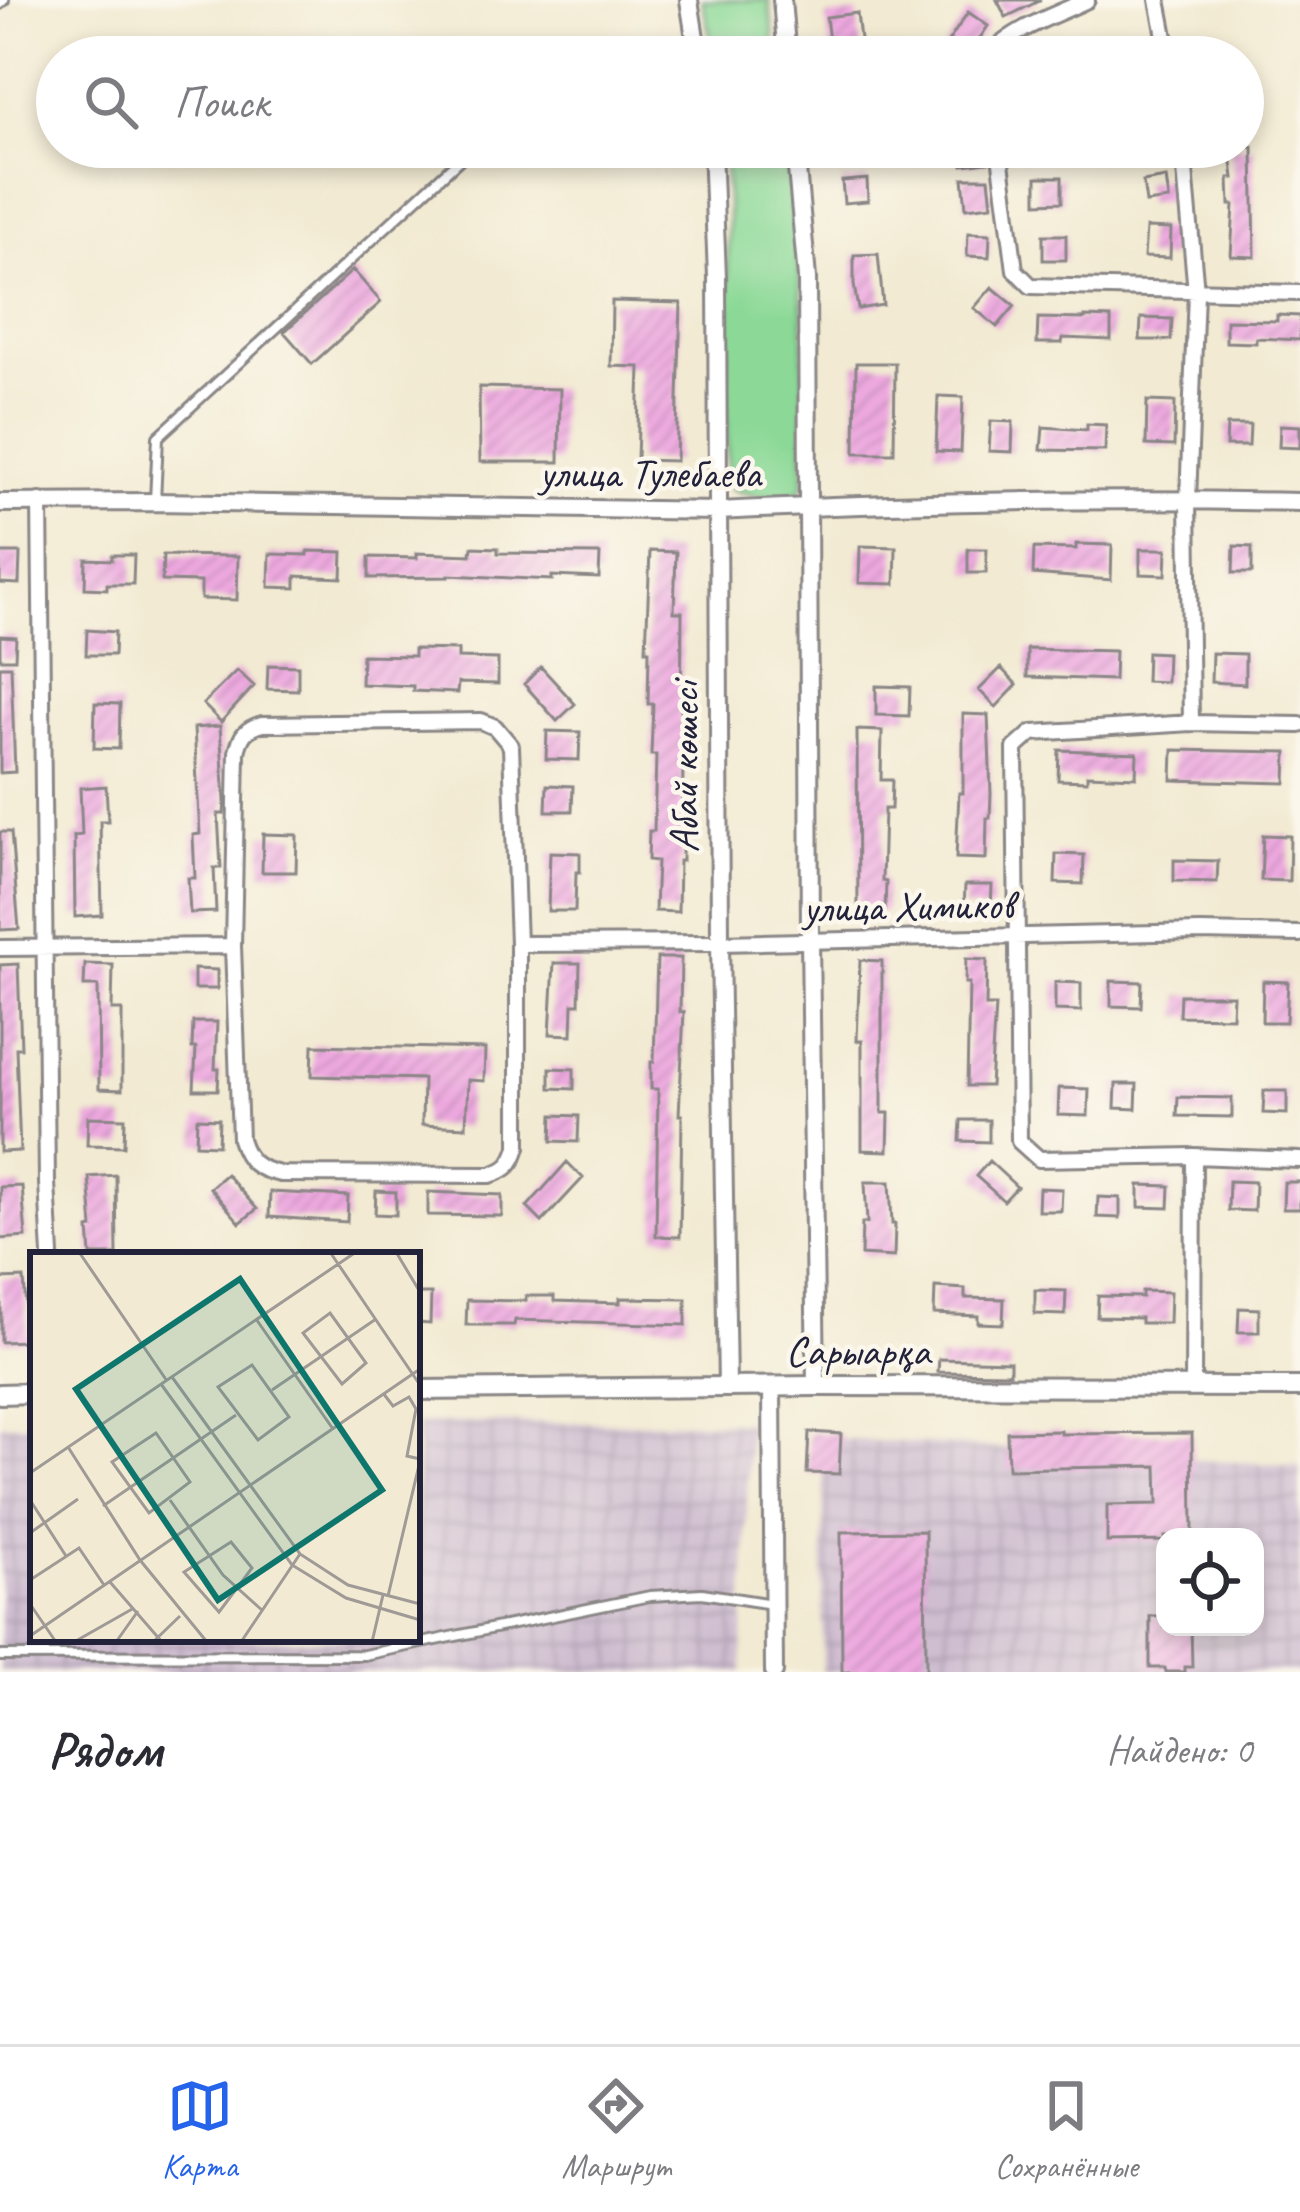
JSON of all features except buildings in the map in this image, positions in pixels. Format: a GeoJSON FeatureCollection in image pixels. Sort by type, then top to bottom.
{"type":"FeatureCollection","features":[{"type":"Feature","properties":{"kind":"main road","name":"Сарыарқа"},"geometry":{"type":"LineString","coordinates":[[420,1390],[1300,1387]]}},
{"type":"Feature","properties":{"kind":"street"},"geometry":{"type":"LineString","coordinates":[[688,0],[694,36]]}},
{"type":"Feature","properties":{"kind":"street"},"geometry":{"type":"LineString","coordinates":[[782,0],[785,36]]}},
{"type":"Feature","properties":{"kind":"street"},"geometry":{"type":"LineString","coordinates":[[1012,36],[1087,0]]}},
{"type":"Feature","properties":{"kind":"street"},"geometry":{"type":"LineString","coordinates":[[1158,0],[1165,36]]}},
{"type":"Feature","properties":{"kind":"street","name":"Абай көшесі"},"geometry":{"type":"LineString","coordinates":[[713,168],[727,1387]]}},
{"type":"Feature","properties":{"kind":"street"},"geometry":{"type":"LineString","coordinates":[[797,168],[807,278],[816,1386]]}},
{"type":"Feature","properties":{"kind":"street"},"geometry":{"type":"LineString","coordinates":[[1002,168],[1015,270],[1031,286],[1300,293]]}},
{"type":"Feature","properties":{"kind":"street"},"geometry":{"type":"LineString","coordinates":[[1186,168],[1196,292],[1188,500],[1190,723]]}},
{"type":"Feature","properties":{"kind":"street"},"geometry":{"type":"LineString","coordinates":[[40,501],[51,1252]]}},
{"type":"Feature","properties":{"kind":"street","name":"улица Тулебаева"},"geometry":{"type":"LineString","coordinates":[[0,503],[718,512],[809,506],[1300,502]]}},
{"type":"Feature","properties":{"kind":"street"},"geometry":{"type":"LineString","coordinates":[[481,722],[496,727],[511,746],[518,944],[518,1147],[513,1162],[490,1175],[280,1174],[260,1169],[246,1157],[240,1139],[232,946],[240,736],[262,724],[481,722]]}},
{"type":"Feature","properties":{"kind":"street"},"geometry":{"type":"LineString","coordinates":[[1300,725],[1190,723],[1032,733],[1015,748],[1019,1141],[1039,1159],[1300,1160]]}},
{"type":"Feature","properties":{"kind":"street","name":"улица Химиков"},"geometry":{"type":"LineString","coordinates":[[518,944],[1300,934]]}},
{"type":"Feature","properties":{"kind":"street"},"geometry":{"type":"LineString","coordinates":[[0,948],[232,946]]}},
{"type":"Feature","properties":{"kind":"street"},"geometry":{"type":"LineString","coordinates":[[1193,1387],[1194,1156]]}},
{"type":"Feature","properties":{"kind":"street"},"geometry":{"type":"LineString","coordinates":[[772,1387],[774,1672]]}},
{"type":"Feature","properties":{"kind":"lane"},"geometry":{"type":"LineString","coordinates":[[154,502],[158,437],[450,168]]}},
{"type":"Feature","properties":{"kind":"lane"},"geometry":{"type":"LineString","coordinates":[[0,1656],[364,1655],[650,1596],[703,1593],[774,1604]]}},
{"type":"Feature","properties":{"kind":"shaded area"},"geometry":{"type":"Polygon","coordinates":[[[749,1422],[742,1672],[0,1672],[0,1424],[30,1424],[30,1642],[420,1642],[420,1423],[749,1422]]]}},
{"type":"Feature","properties":{"kind":"shaded area"},"geometry":{"type":"Polygon","coordinates":[[[824,1438],[1300,1466],[1300,1672],[822,1672],[824,1438]]]}},
{"type":"Feature","properties":{"kind":"green space"},"geometry":{"type":"Polygon","coordinates":[[[702,0],[769,0],[773,36],[710,36],[702,0]]]}},
{"type":"Feature","properties":{"kind":"green space"},"geometry":{"type":"Polygon","coordinates":[[[725,168],[788,168],[803,310],[804,484],[798,492],[783,497],[731,489],[727,471],[725,168]]]}}]}
